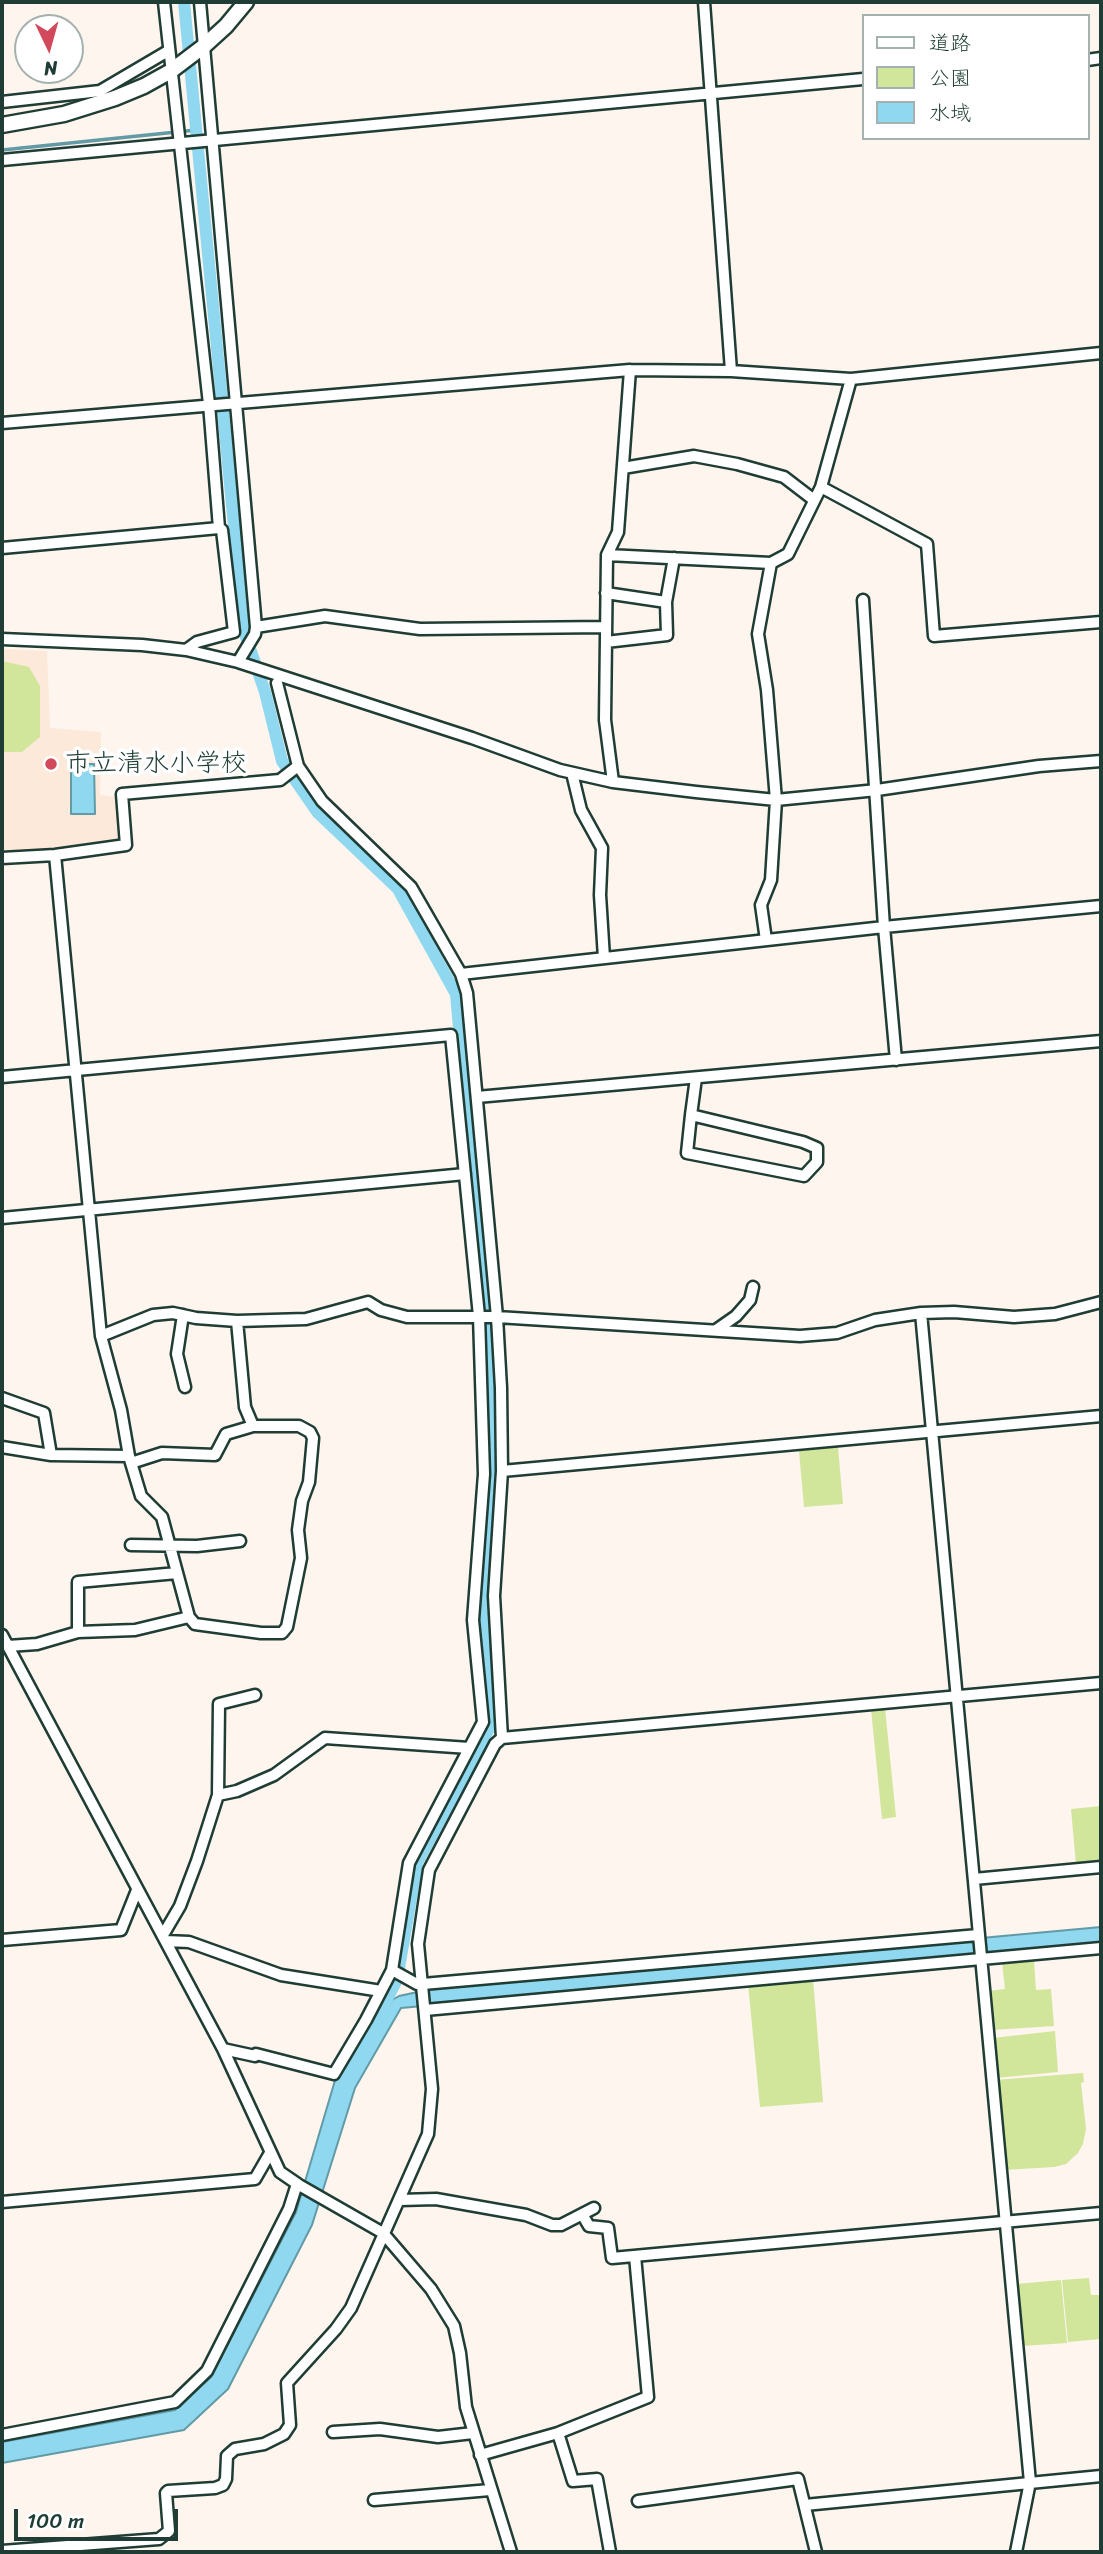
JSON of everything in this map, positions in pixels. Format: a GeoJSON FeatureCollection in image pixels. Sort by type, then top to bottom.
{"type":"FeatureCollection","features":[{"type":"Feature","properties":{"kind":"main road"},"geometry":{"type":"LineString","coordinates":[[2,125],[90,107],[144,86],[171,71],[204,46],[226,26],[246,2]]}},
{"type":"Feature","properties":{"kind":"street"},"geometry":{"type":"LineString","coordinates":[[164,2],[209,404],[219,528],[222,530],[234,632],[197,642],[186,650]]}},
{"type":"Feature","properties":{"kind":"street"},"geometry":{"type":"LineString","coordinates":[[200,2],[256,627],[255,634],[241,658]]}},
{"type":"Feature","properties":{"kind":"street"},"geometry":{"type":"LineString","coordinates":[[704,2],[731,371]]}},
{"type":"Feature","properties":{"kind":"street"},"geometry":{"type":"LineString","coordinates":[[2,102],[100,91],[168,51]]}},
{"type":"Feature","properties":{"kind":"street"},"geometry":{"type":"LineString","coordinates":[[2,160],[862,79]]}},
{"type":"Feature","properties":{"kind":"street"},"geometry":{"type":"LineString","coordinates":[[2,422],[631,370],[731,371],[851,379],[1101,353]]}},
{"type":"Feature","properties":{"kind":"street"},"geometry":{"type":"LineString","coordinates":[[612,782],[605,720],[607,555],[618,532],[631,370]]}},
{"type":"Feature","properties":{"kind":"street"},"geometry":{"type":"LineString","coordinates":[[607,555],[771,563],[788,554],[821,487],[851,379]]}},
{"type":"Feature","properties":{"kind":"street"},"geometry":{"type":"LineString","coordinates":[[623,467],[694,456],[784,477],[814,500]]}},
{"type":"Feature","properties":{"kind":"street"},"geometry":{"type":"LineString","coordinates":[[821,487],[927,544],[934,636],[1101,622]]}},
{"type":"Feature","properties":{"kind":"street"},"geometry":{"type":"LineString","coordinates":[[2,548],[219,528]]}},
{"type":"Feature","properties":{"kind":"street"},"geometry":{"type":"LineString","coordinates":[[607,642],[667,635],[666,602],[674,558]]}},
{"type":"Feature","properties":{"kind":"street"},"geometry":{"type":"LineString","coordinates":[[766,940],[761,905],[771,880],[776,800],[767,691],[758,634],[771,563]]}},
{"type":"Feature","properties":{"kind":"street"},"geometry":{"type":"LineString","coordinates":[[606,593],[666,602]]}},
{"type":"Feature","properties":{"kind":"street"},"geometry":{"type":"LineString","coordinates":[[863,600],[884,927],[896,1060]]}},
{"type":"Feature","properties":{"kind":"street"},"geometry":{"type":"LineString","coordinates":[[256,627],[325,616],[420,629],[606,627]]}},
{"type":"Feature","properties":{"kind":"street"},"geometry":{"type":"LineString","coordinates":[[2,639],[142,645],[241,658],[572,773],[612,782],[776,800],[877,790],[1039,766],[1101,761]]}},
{"type":"Feature","properties":{"kind":"street"},"geometry":{"type":"LineString","coordinates":[[277,683],[296,767],[322,801],[411,887],[461,974],[467,993],[497,1317],[502,1471],[494,1615],[502,1738]]}},
{"type":"Feature","properties":{"kind":"street"},"geometry":{"type":"LineString","coordinates":[[2,858],[55,855],[126,845],[122,794],[280,780],[296,767]]}},
{"type":"Feature","properties":{"kind":"street"},"geometry":{"type":"LineString","coordinates":[[572,773],[581,810],[602,848],[600,895],[604,958]]}},
{"type":"Feature","properties":{"kind":"street"},"geometry":{"type":"LineString","coordinates":[[2,1447],[51,1455],[130,1460],[162,1452],[215,1455],[226,1434],[253,1426],[299,1426],[310,1432],[313,1438],[309,1482],[302,1501],[298,1530],[301,1558],[287,1627],[282,1633],[261,1633],[195,1624],[189,1617],[162,1517],[141,1496],[130,1460],[121,1410],[101,1336],[55,855]]}},
{"type":"Feature","properties":{"kind":"street"},"geometry":{"type":"LineString","coordinates":[[461,974],[1101,906]]}},
{"type":"Feature","properties":{"kind":"street"},"geometry":{"type":"LineString","coordinates":[[2,1077],[452,1035],[479,1316],[484,1474],[473,1610],[483,1722],[409,1863],[392,1970],[334,2074],[256,2054],[255,2056],[223,2049]]}},
{"type":"Feature","properties":{"kind":"street"},"geometry":{"type":"LineString","coordinates":[[477,1097],[1101,1041]]}},
{"type":"Feature","properties":{"kind":"street"},"geometry":{"type":"LineString","coordinates":[[691,1115],[803,1142],[817,1148],[817,1162],[804,1176],[687,1153],[691,1115],[696,1077]]}},
{"type":"Feature","properties":{"kind":"street"},"geometry":{"type":"LineString","coordinates":[[2,1218],[465,1174]]}},
{"type":"Feature","properties":{"kind":"street"},"geometry":{"type":"LineString","coordinates":[[715,1331],[736,1316],[750,1300],[753,1287]]}},
{"type":"Feature","properties":{"kind":"street"},"geometry":{"type":"LineString","coordinates":[[101,1336],[152,1315],[173,1313],[237,1321],[306,1319],[368,1302],[381,1310],[407,1317],[479,1316],[813,1335],[837,1333],[874,1320],[921,1313],[954,1311],[1014,1317],[1055,1314],[1101,1302]]}},
{"type":"Feature","properties":{"kind":"street"},"geometry":{"type":"LineString","coordinates":[[921,1313],[1030,2482],[1016,2552]]}},
{"type":"Feature","properties":{"kind":"street"},"geometry":{"type":"LineString","coordinates":[[183,1315],[177,1354],[185,1387]]}},
{"type":"Feature","properties":{"kind":"street"},"geometry":{"type":"LineString","coordinates":[[237,1321],[244,1407],[253,1426]]}},
{"type":"Feature","properties":{"kind":"street"},"geometry":{"type":"LineString","coordinates":[[2,1398],[44,1413],[51,1455]]}},
{"type":"Feature","properties":{"kind":"street"},"geometry":{"type":"LineString","coordinates":[[502,1471],[1101,1416]]}},
{"type":"Feature","properties":{"kind":"street"},"geometry":{"type":"LineString","coordinates":[[131,1545],[215,1546],[240,1541]]}},
{"type":"Feature","properties":{"kind":"street"},"geometry":{"type":"LineString","coordinates":[[78,1632],[78,1582],[177,1573]]}},
{"type":"Feature","properties":{"kind":"street"},"geometry":{"type":"LineString","coordinates":[[8,1646],[37,1644],[78,1632],[135,1630],[189,1617]]}},
{"type":"Feature","properties":{"kind":"street"},"geometry":{"type":"LineString","coordinates":[[2,1636],[223,2049],[280,2172],[383,2233],[431,2289],[454,2326],[466,2407],[511,2552]]}},
{"type":"Feature","properties":{"kind":"street"},"geometry":{"type":"LineString","coordinates":[[2,2552],[159,2539],[166,2536],[169,2531],[168,2491],[215,2488],[223,2485],[226,2479],[227,2456],[235,2449],[264,2444],[284,2434],[290,2425],[287,2383],[336,2329],[351,2308],[428,2134],[432,2090],[418,1944],[429,1870],[495,1744],[502,1738],[1101,1683]]}},
{"type":"Feature","properties":{"kind":"street"},"geometry":{"type":"LineString","coordinates":[[165,1938],[197,1861],[218,1795],[219,1704],[255,1695]]}},
{"type":"Feature","properties":{"kind":"street"},"geometry":{"type":"LineString","coordinates":[[218,1795],[237,1791],[274,1774],[326,1738],[469,1748]]}},
{"type":"Feature","properties":{"kind":"street"},"geometry":{"type":"LineString","coordinates":[[974,1879],[1101,1867]]}},
{"type":"Feature","properties":{"kind":"street"},"geometry":{"type":"LineString","coordinates":[[2,1940],[121,1930],[137,1890]]}},
{"type":"Feature","properties":{"kind":"street"},"geometry":{"type":"LineString","coordinates":[[392,1970],[423,1984],[978,1935]]}},
{"type":"Feature","properties":{"kind":"street"},"geometry":{"type":"LineString","coordinates":[[165,1938],[189,1942],[281,1975],[381,1991]]}},
{"type":"Feature","properties":{"kind":"street"},"geometry":{"type":"LineString","coordinates":[[425,2010],[1101,1948]]}},
{"type":"Feature","properties":{"kind":"street"},"geometry":{"type":"LineString","coordinates":[[2,2202],[256,2179],[270,2153]]}},
{"type":"Feature","properties":{"kind":"street"},"geometry":{"type":"LineString","coordinates":[[2,2435],[175,2402],[207,2371],[289,2209],[298,2185]]}},
{"type":"Feature","properties":{"kind":"street"},"geometry":{"type":"LineString","coordinates":[[400,2200],[436,2199],[526,2215],[552,2225],[561,2225],[594,2208]]}},
{"type":"Feature","properties":{"kind":"street"},"geometry":{"type":"LineString","coordinates":[[582,2214],[589,2226],[608,2228],[612,2258],[1101,2213]]}},
{"type":"Feature","properties":{"kind":"street"},"geometry":{"type":"LineString","coordinates":[[480,2455],[558,2432],[648,2397],[635,2256]]}},
{"type":"Feature","properties":{"kind":"street"},"geometry":{"type":"LineString","coordinates":[[333,2432],[380,2429],[438,2438],[473,2433]]}},
{"type":"Feature","properties":{"kind":"street"},"geometry":{"type":"LineString","coordinates":[[558,2432],[573,2481],[597,2479],[610,2552]]}},
{"type":"Feature","properties":{"kind":"street"},"geometry":{"type":"LineString","coordinates":[[805,2505],[1101,2476]]}},
{"type":"Feature","properties":{"kind":"street"},"geometry":{"type":"LineString","coordinates":[[638,2501],[797,2479],[816,2552]]}},
{"type":"Feature","properties":{"kind":"street"},"geometry":{"type":"LineString","coordinates":[[374,2500],[491,2490]]}},
{"type":"Feature","properties":{"kind":"shaded area","name":"市立清水小学校"},"geometry":{"type":"Polygon","coordinates":[[[2,649],[47,651],[50,728],[101,732],[100,795],[117,797],[120,841],[2,854],[2,649]]]}},
{"type":"Feature","properties":{"kind":"green space"},"geometry":{"type":"Polygon","coordinates":[[[2,661],[29,667],[40,686],[40,737],[22,752],[2,752],[2,661]]]}},
{"type":"Feature","properties":{"kind":"green space"},"geometry":{"type":"Polygon","coordinates":[[[838,1447],[843,1504],[804,1507],[799,1451],[838,1447]]]}},
{"type":"Feature","properties":{"kind":"green space"},"geometry":{"type":"Polygon","coordinates":[[[885,1708],[896,1817],[882,1819],[871,1709],[885,1708]]]}},
{"type":"Feature","properties":{"kind":"green space"},"geometry":{"type":"Polygon","coordinates":[[[1101,1806],[1101,1862],[1076,1864],[1071,1809],[1101,1806]]]}},
{"type":"Feature","properties":{"kind":"green space"},"geometry":{"type":"Polygon","coordinates":[[[1034,1960],[1036,1990],[1051,1989],[1054,2026],[992,2030],[987,1991],[1005,1989],[1002,1962],[1034,1960]]]}},
{"type":"Feature","properties":{"kind":"green space"},"geometry":{"type":"Polygon","coordinates":[[[813,1978],[823,2102],[760,2107],[748,1984],[813,1978]]]}},
{"type":"Feature","properties":{"kind":"green space"},"geometry":{"type":"Polygon","coordinates":[[[1055,2031],[1058,2072],[996,2078],[993,2038],[1055,2031]]]}},
{"type":"Feature","properties":{"kind":"green space"},"geometry":{"type":"Polygon","coordinates":[[[1083,2073],[1084,2082],[1081,2083],[1086,2129],[1078,2153],[1066,2164],[1054,2167],[1004,2170],[995,2080],[1083,2073]]]}},
{"type":"Feature","properties":{"kind":"green space"},"geometry":{"type":"Polygon","coordinates":[[[1089,2278],[1091,2295],[1101,2295],[1101,2339],[1068,2342],[1062,2280],[1089,2278]]]}},
{"type":"Feature","properties":{"kind":"green space"},"geometry":{"type":"Polygon","coordinates":[[[1061,2280],[1067,2343],[1022,2346],[1016,2284],[1061,2280]]]}},
{"type":"Feature","properties":{"kind":"water"},"geometry":{"type":"Polygon","coordinates":[[[71,764],[94,764],[95,814],[71,814],[71,764]]]}},
{"type":"Feature","properties":{"kind":"water"},"geometry":{"type":"Polygon","coordinates":[[[1101,1927],[1101,1945],[401,2008],[355,2088],[312,2225],[228,2389],[184,2430],[2,2463],[2,2442],[175,2410],[211,2377],[296,2212],[336,2077],[375,2010],[384,2014],[392,2000],[399,1996],[436,1988],[1101,1927]]]}},
{"type":"Feature","properties":{"kind":"waterway"},"geometry":{"type":"LineString","coordinates":[[184,2],[244,631],[265,692],[282,761],[318,813],[398,889],[456,994],[486,1337],[492,1475],[482,1608],[490,1727],[417,1863],[397,1980],[373,2026]]}},
{"type":"Feature","properties":{"kind":"waterway"},"geometry":{"type":"LineString","coordinates":[[2,150],[196,130]]}},
{"type":"Feature","properties":{"kind":"place","name":"市立清水小学校"},"geometry":{"type":"Point","coordinates":[51,764]}}]}
